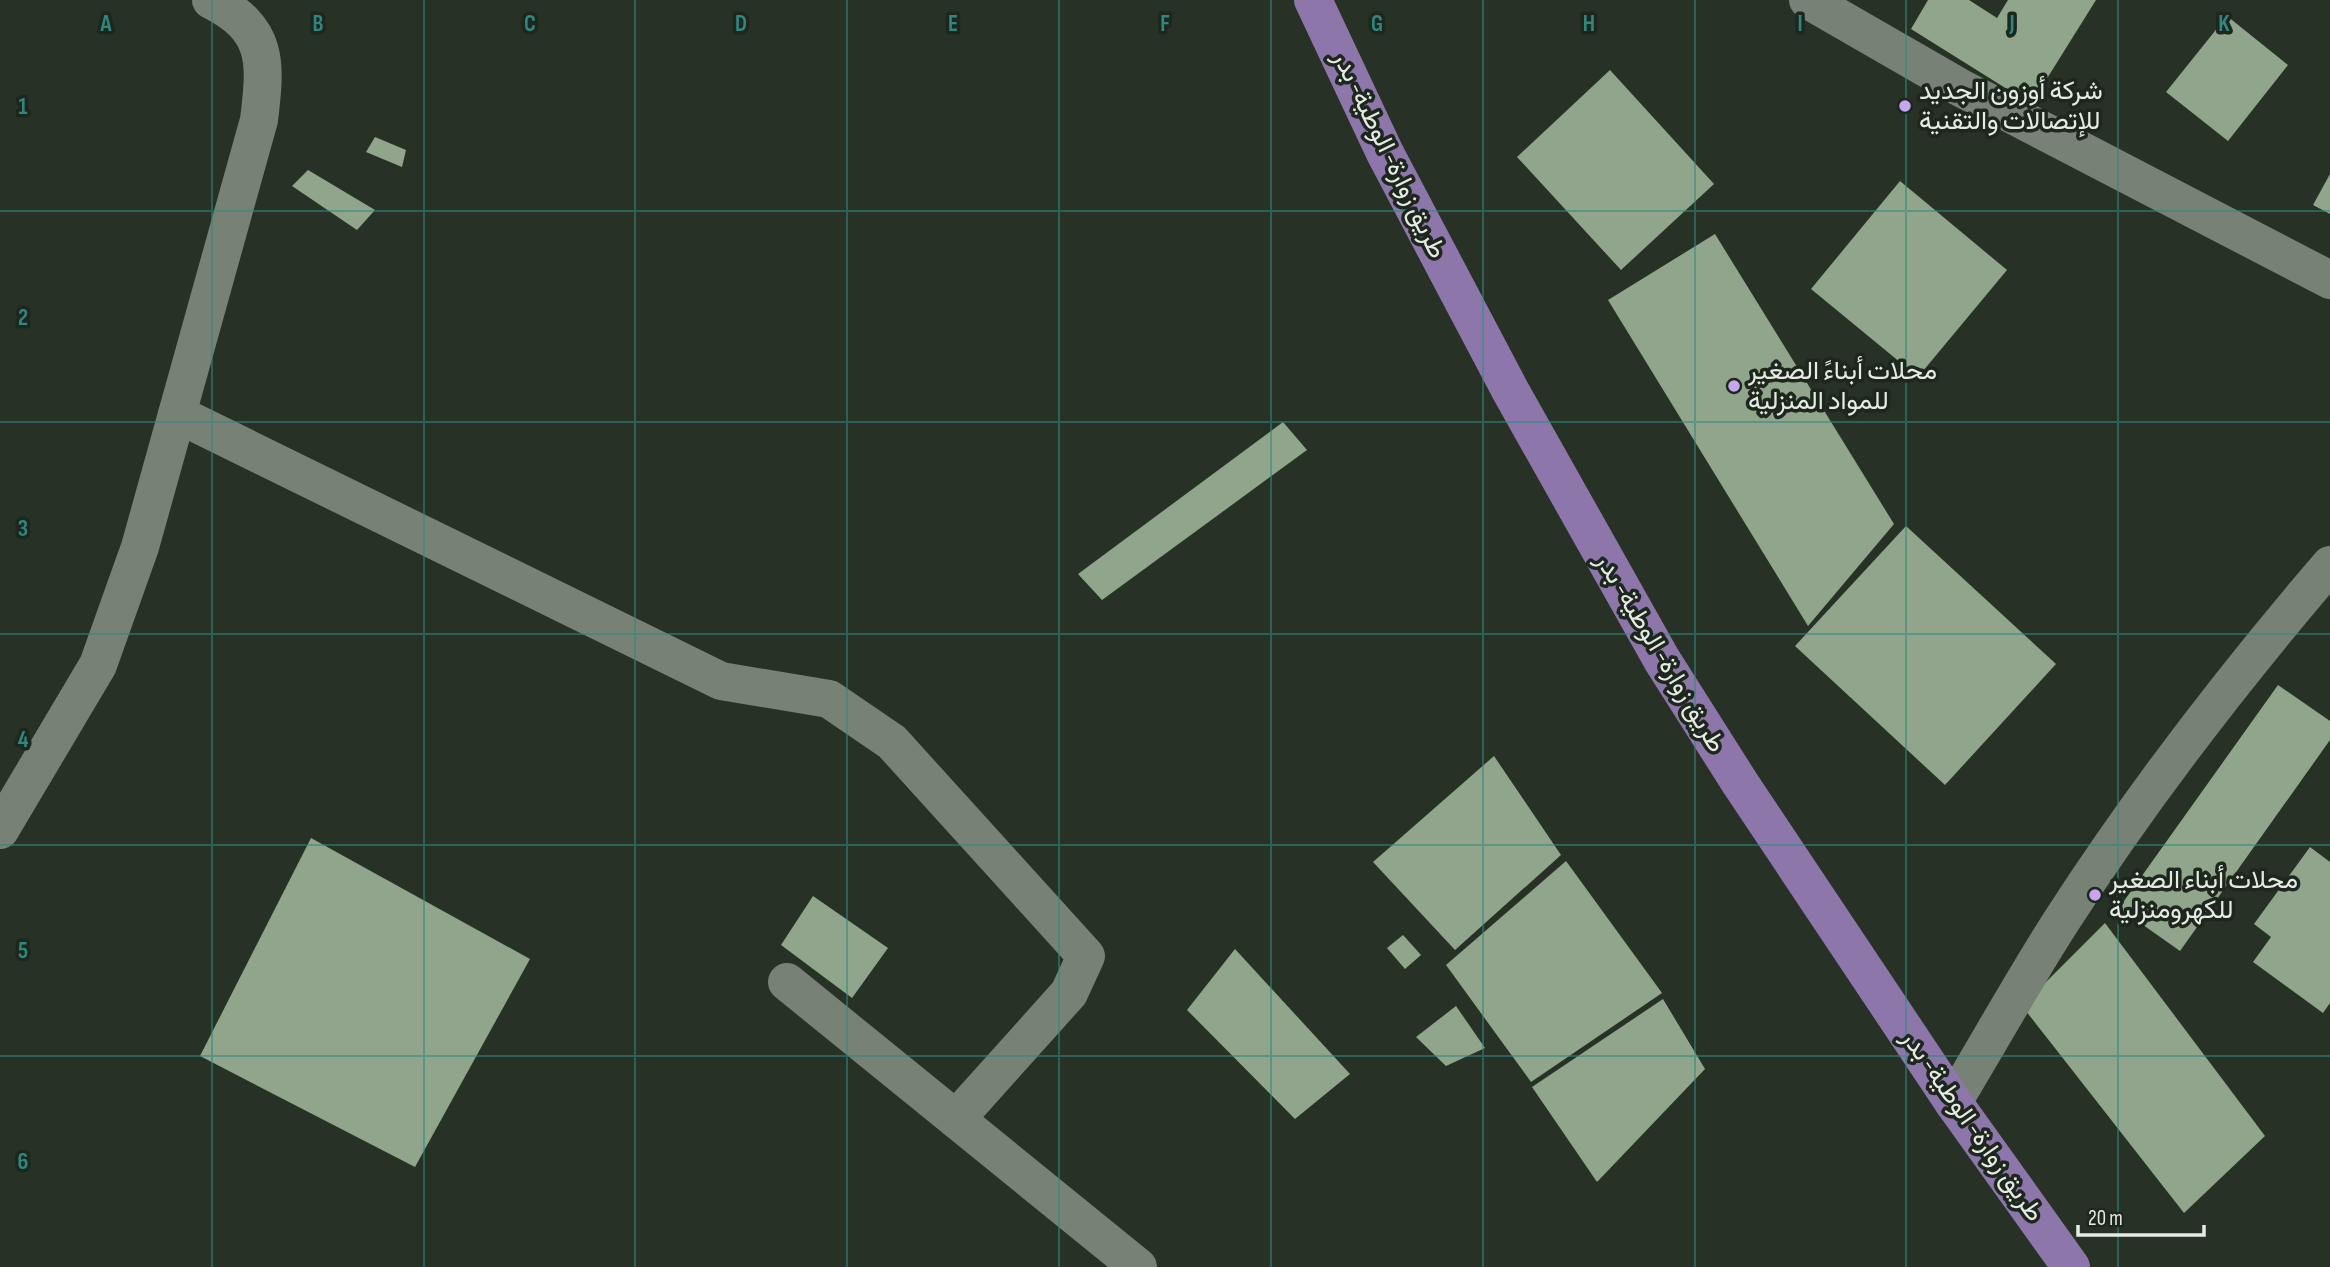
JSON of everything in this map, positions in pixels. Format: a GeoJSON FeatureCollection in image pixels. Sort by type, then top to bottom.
{"type":"FeatureCollection","features":[{"type":"Feature","properties":{"kind":"highway","name":"طريق زوارة- الوطية- بدر"},"geometry":{"type":"LineString","coordinates":[[1313,0],[1391,165],[1510,390],[1655,649],[1740,783],[1953,1102],[2071,1267]]}},
{"type":"Feature","properties":{"kind":"street"},"geometry":{"type":"LineString","coordinates":[[0,830],[98,665],[140,547],[259,120],[264,80],[261,46],[245,22],[211,0]]}},
{"type":"Feature","properties":{"kind":"street"},"geometry":{"type":"LineString","coordinates":[[1808,0],[1959,87],[2330,280]]}},
{"type":"Feature","properties":{"kind":"street"},"geometry":{"type":"LineString","coordinates":[[177,414],[721,681],[829,699],[892,742],[1086,956],[1069,993],[956,1119]]}},
{"type":"Feature","properties":{"kind":"street"},"geometry":{"type":"LineString","coordinates":[[1953,1102],[2062,920],[2140,808],[2229,690],[2330,565]]}},
{"type":"Feature","properties":{"kind":"street"},"geometry":{"type":"LineString","coordinates":[[787,982],[1138,1267]]}},
{"type":"Feature","properties":{"kind":"building"},"geometry":{"type":"Polygon","coordinates":[[[1928,0],[1969,0],[1997,18],[2008,0],[2096,0],[2031,104],[1911,29],[1928,0]]]}},
{"type":"Feature","properties":{"kind":"building"},"geometry":{"type":"Polygon","coordinates":[[[2227,16],[2288,65],[2228,141],[2166,92],[2227,16]]]}},
{"type":"Feature","properties":{"kind":"building"},"geometry":{"type":"Polygon","coordinates":[[[1610,70],[1714,184],[1621,270],[1517,157],[1610,70]]]}},
{"type":"Feature","properties":{"kind":"building"},"geometry":{"type":"Polygon","coordinates":[[[375,137],[406,150],[402,167],[366,152],[375,137]]]}},
{"type":"Feature","properties":{"kind":"building"},"geometry":{"type":"Polygon","coordinates":[[[308,170],[375,210],[357,230],[292,186],[308,170]]]}},
{"type":"Feature","properties":{"kind":"building"},"geometry":{"type":"Polygon","coordinates":[[[2330,174],[2330,214],[2313,205],[2330,174]]]}},
{"type":"Feature","properties":{"kind":"building"},"geometry":{"type":"Polygon","coordinates":[[[1900,181],[2007,270],[1918,377],[1811,289],[1900,181]]]}},
{"type":"Feature","properties":{"kind":"building"},"geometry":{"type":"Polygon","coordinates":[[[1715,234],[1894,524],[1808,626],[1608,300],[1715,234]]]}},
{"type":"Feature","properties":{"kind":"building"},"geometry":{"type":"Polygon","coordinates":[[[1283,422],[1307,450],[1102,600],[1078,574],[1283,422]]]}},
{"type":"Feature","properties":{"kind":"building"},"geometry":{"type":"Polygon","coordinates":[[[1906,526],[2056,664],[1945,785],[1795,646],[1906,526]]]}},
{"type":"Feature","properties":{"kind":"building"},"geometry":{"type":"Polygon","coordinates":[[[2278,685],[2330,721],[2330,740],[2180,951],[2119,908],[2278,685]]]}},
{"type":"Feature","properties":{"kind":"building"},"geometry":{"type":"Polygon","coordinates":[[[1494,756],[1561,855],[1455,950],[1373,862],[1494,756]]]}},
{"type":"Feature","properties":{"kind":"building"},"geometry":{"type":"Polygon","coordinates":[[[311,838],[530,959],[415,1167],[200,1056],[311,838]]]}},
{"type":"Feature","properties":{"kind":"building"},"geometry":{"type":"Polygon","coordinates":[[[2310,847],[2330,862],[2330,1003],[2323,1013],[2253,962],[2271,937],[2254,924],[2310,847]]]}},
{"type":"Feature","properties":{"kind":"building"},"geometry":{"type":"Polygon","coordinates":[[[1566,861],[1662,993],[1531,1082],[1446,965],[1566,861]]]}},
{"type":"Feature","properties":{"kind":"building"},"geometry":{"type":"Polygon","coordinates":[[[813,896],[888,948],[852,998],[781,945],[813,896]]]}},
{"type":"Feature","properties":{"kind":"building"},"geometry":{"type":"Polygon","coordinates":[[[2105,923],[2265,1136],[2184,1213],[2022,1006],[2105,923]]]}},
{"type":"Feature","properties":{"kind":"building"},"geometry":{"type":"Polygon","coordinates":[[[1403,935],[1421,955],[1405,969],[1387,948],[1403,935]]]}},
{"type":"Feature","properties":{"kind":"building"},"geometry":{"type":"Polygon","coordinates":[[[1235,949],[1350,1074],[1295,1119],[1187,1010],[1235,949]]]}},
{"type":"Feature","properties":{"kind":"building"},"geometry":{"type":"Polygon","coordinates":[[[1663,999],[1705,1069],[1597,1182],[1532,1087],[1663,999]]]}},
{"type":"Feature","properties":{"kind":"building"},"geometry":{"type":"Polygon","coordinates":[[[1456,1006],[1485,1048],[1446,1066],[1416,1037],[1456,1006]]]}},
{"type":"Feature","properties":{"kind":"place","name":"شركة أوزون الجديد للإتصالات والتقنية"},"geometry":{"type":"Point","coordinates":[1905,106]}},
{"type":"Feature","properties":{"kind":"place","name":"محلات أبناءً الصغير للمواد المنزلية"},"geometry":{"type":"Point","coordinates":[1734,386]}},
{"type":"Feature","properties":{"kind":"place","name":"محلات أبناء الصغير للكهرومنزلية"},"geometry":{"type":"Point","coordinates":[2095,895]}}]}
